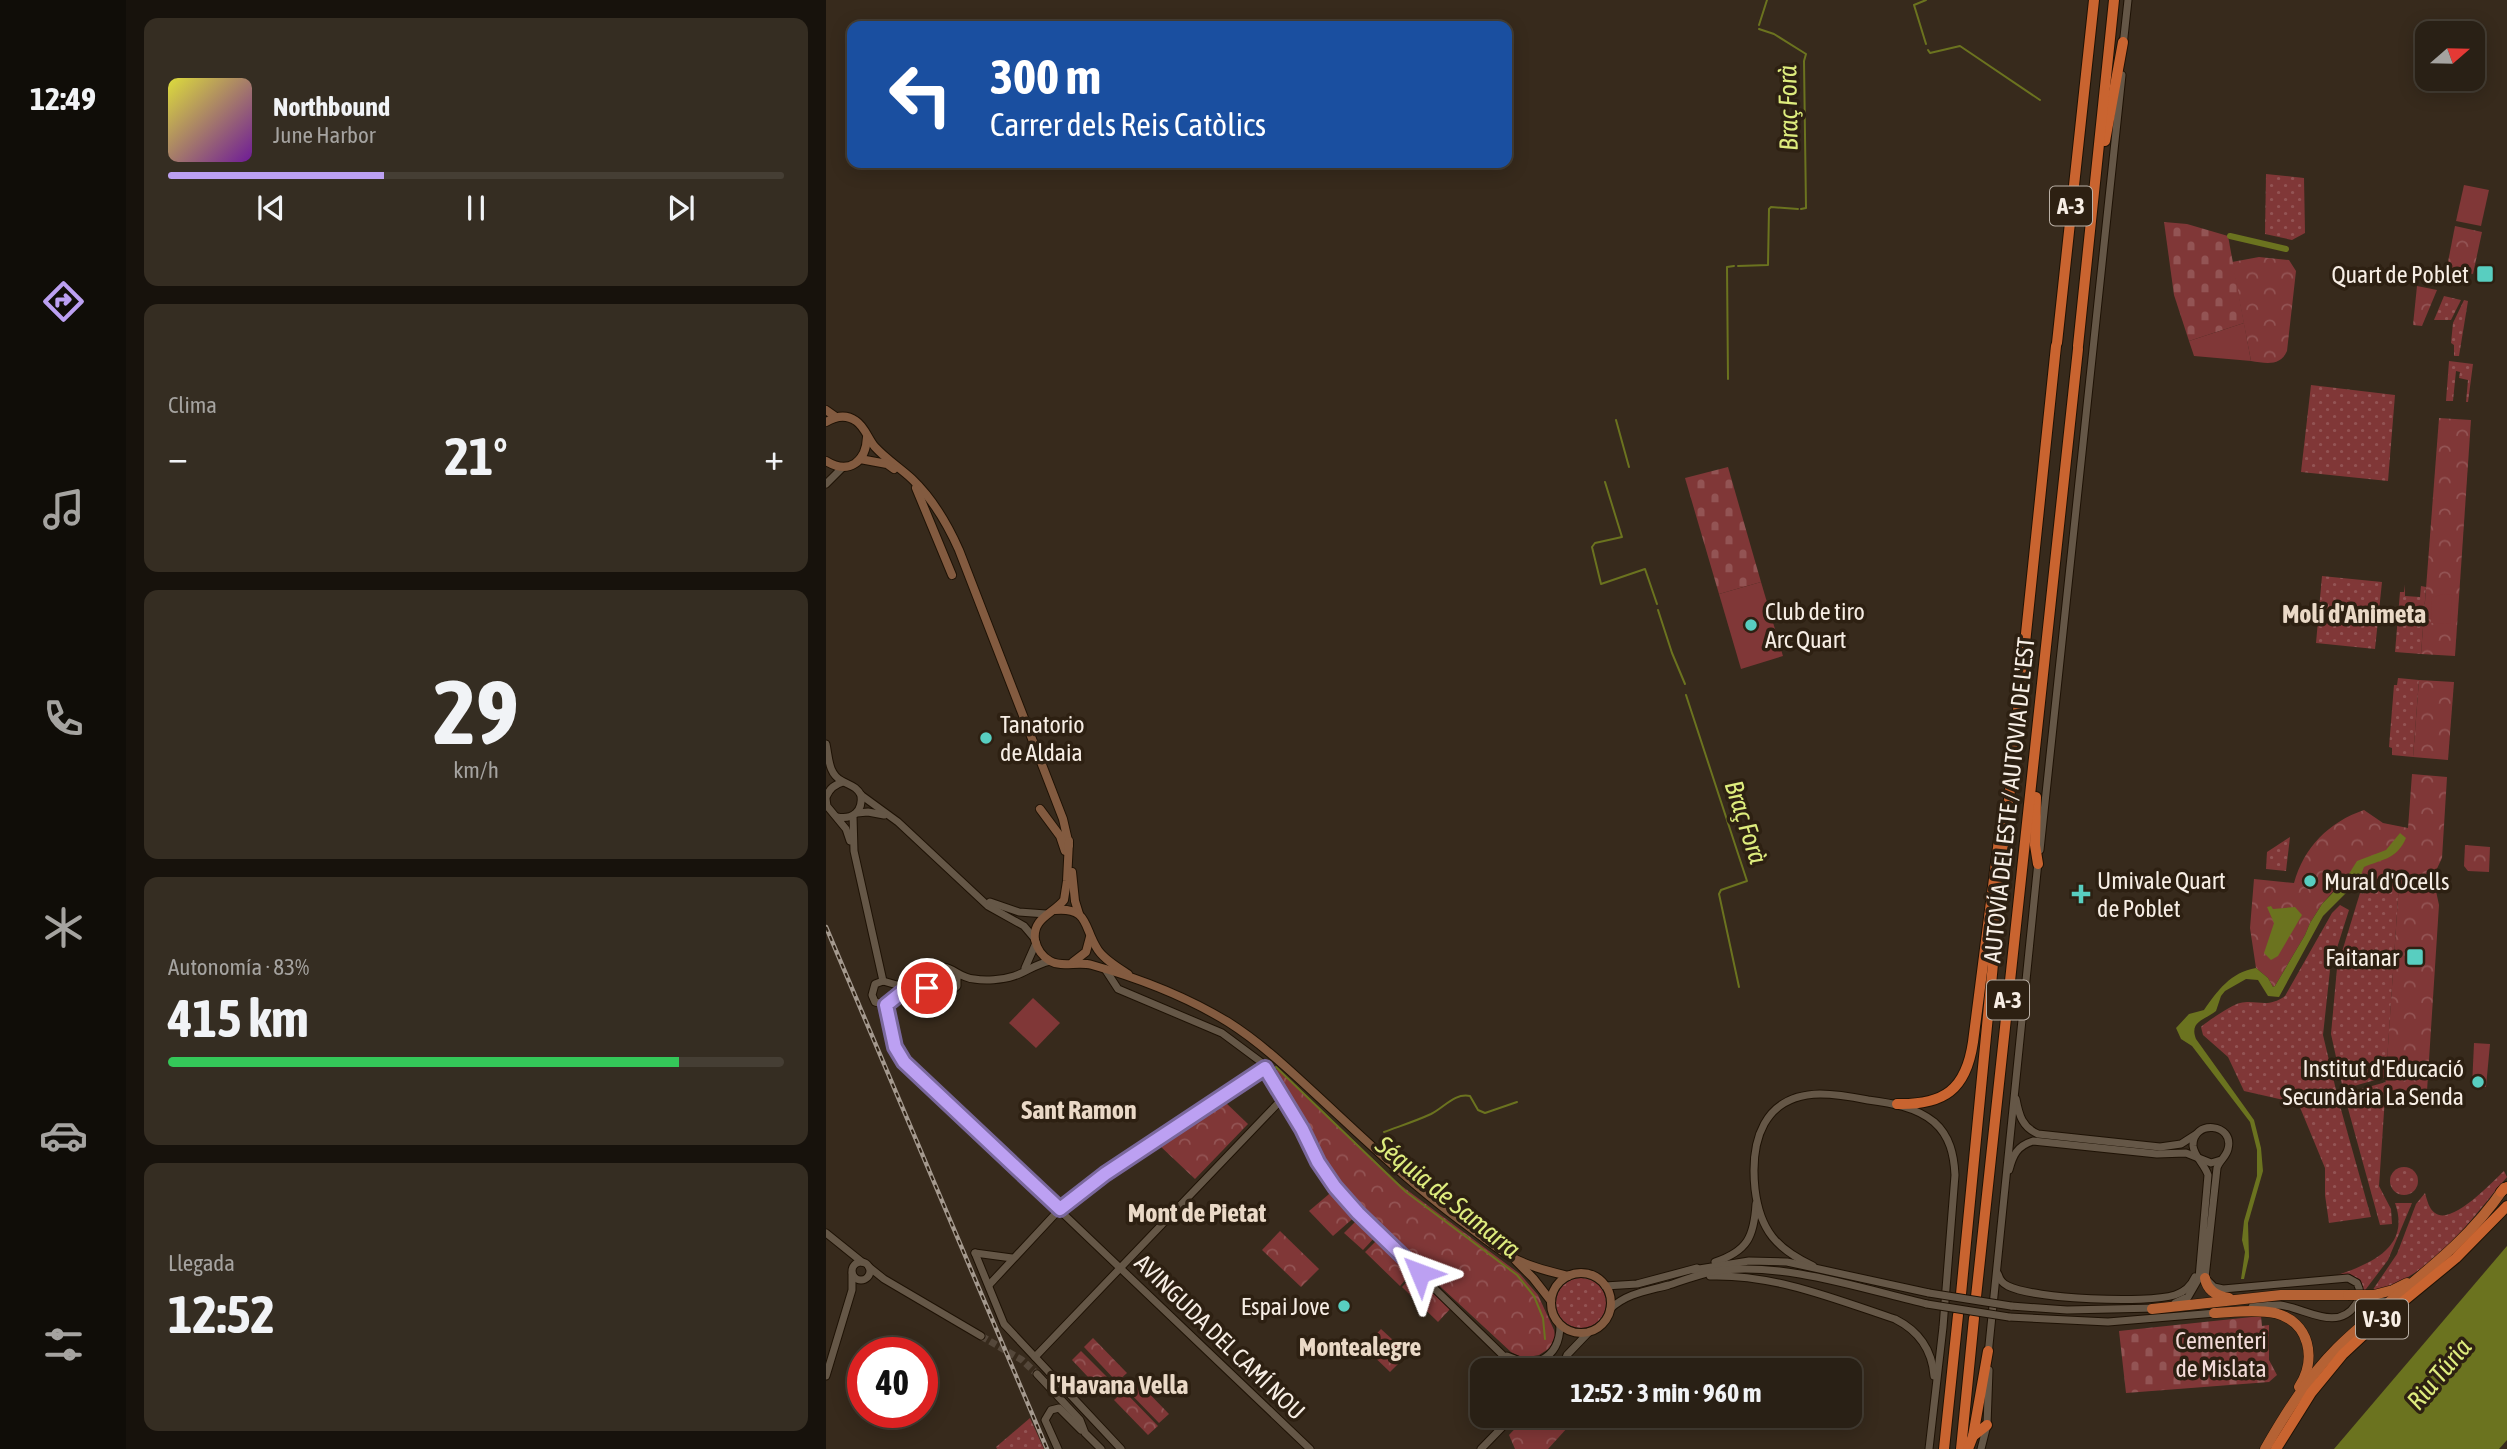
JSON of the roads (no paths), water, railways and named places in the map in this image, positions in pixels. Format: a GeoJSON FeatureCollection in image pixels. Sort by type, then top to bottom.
{"type":"FeatureCollection","features":[{"type":"Feature","properties":{"kind":"highway"},"geometry":{"type":"LineString","coordinates":[[2086,68],[2083,48],[2088,0]]}},
{"type":"Feature","properties":{"kind":"highway","name":"AUTOVÍA DEL ESTE / AUTOVIA DE L'EST"},"geometry":{"type":"LineString","coordinates":[[1961,1294],[2012,768],[2094,0]]}},
{"type":"Feature","properties":{"kind":"highway","name":"AUTOVÍA DEL ESTE / AUTOVIA DE L'EST"},"geometry":{"type":"LineString","coordinates":[[1976,1297],[2041,703],[2113,0]]}},
{"type":"Feature","properties":{"kind":"highway"},"geometry":{"type":"LineString","coordinates":[[2092,216],[2099,192],[2105,139],[2123,42]]}},
{"type":"Feature","properties":{"kind":"highway"},"geometry":{"type":"LineString","coordinates":[[2038,864],[2035,807],[2043,727],[2041,703]]}},
{"type":"Feature","properties":{"kind":"highway"},"geometry":{"type":"LineString","coordinates":[[1897,1104],[1918,1104],[1939,1099],[1956,1086],[1968,1069],[2006,780],[2012,768]]}},
{"type":"Feature","properties":{"kind":"highway","name":"V-30"},"geometry":{"type":"LineString","coordinates":[[2265,1449],[2280,1422],[2335,1350],[2439,1261],[2505,1188]]}},
{"type":"Feature","properties":{"kind":"highway","name":"V-30"},"geometry":{"type":"LineString","coordinates":[[2276,1449],[2311,1393],[2343,1354],[2456,1258],[2507,1206]]}},
{"type":"Feature","properties":{"kind":"highway"},"geometry":{"type":"LineString","coordinates":[[2152,1309],[2281,1294],[2374,1294],[2404,1285],[2439,1261]]}},
{"type":"Feature","properties":{"kind":"highway"},"geometry":{"type":"LineString","coordinates":[[2205,1278],[2209,1289],[2215,1294],[2244,1299]]}},
{"type":"Feature","properties":{"kind":"highway"},"geometry":{"type":"LineString","coordinates":[[2214,1313],[2264,1312],[2282,1316],[2299,1328],[2308,1344],[2310,1361],[2303,1381],[2280,1422]]}},
{"type":"Feature","properties":{"kind":"highway"},"geometry":{"type":"LineString","coordinates":[[1944,1449],[1958,1315]]}},
{"type":"Feature","properties":{"kind":"highway"},"geometry":{"type":"LineString","coordinates":[[1961,1449],[1974,1318]]}},
{"type":"Feature","properties":{"kind":"highway"},"geometry":{"type":"LineString","coordinates":[[1968,1449],[1973,1436],[1988,1351]]}},
{"type":"Feature","properties":{"kind":"highway"},"geometry":{"type":"LineString","coordinates":[[1973,1436],[1987,1425]]}},
{"type":"Feature","properties":{"kind":"main road"},"geometry":{"type":"LineString","coordinates":[[826,410],[836,417]]}},
{"type":"Feature","properties":{"kind":"main road"},"geometry":{"type":"LineString","coordinates":[[826,422],[846,416],[856,420],[877,449],[931,499],[946,522],[1063,819],[1069,841],[1075,901],[1079,914],[1087,923],[1090,937],[1106,959],[1143,983]]}},
{"type":"Feature","properties":{"kind":"main road"},"geometry":{"type":"LineString","coordinates":[[826,462],[843,467],[852,465],[866,449],[867,437]]}},
{"type":"Feature","properties":{"kind":"main road"},"geometry":{"type":"LineString","coordinates":[[860,459],[887,464],[912,479],[952,575]]}},
{"type":"Feature","properties":{"kind":"main road"},"geometry":{"type":"LineString","coordinates":[[1040,808],[1060,836],[1068,858]]}},
{"type":"Feature","properties":{"kind":"main road"},"geometry":{"type":"LineString","coordinates":[[1069,841],[1064,900],[1037,925],[1035,941],[1041,954],[1050,961],[1062,964],[1073,962],[1105,969],[1192,1003],[1228,1022],[1282,1063],[1430,1198],[1511,1256],[1534,1278],[1551,1301],[1555,1318],[1560,1325],[1579,1333],[1589,1332],[1603,1323],[1611,1301],[1605,1286],[1595,1277],[1587,1274],[1568,1276],[1541,1269],[1511,1256]]}},
{"type":"Feature","properties":{"kind":"main road"},"geometry":{"type":"LineString","coordinates":[[1050,912],[1067,909],[1079,914]]}},
{"type":"Feature","properties":{"kind":"main road"},"geometry":{"type":"LineString","coordinates":[[1073,962],[1086,952],[1090,937]]}},
{"type":"Feature","properties":{"kind":"main road"},"geometry":{"type":"LineString","coordinates":[[1551,1301],[1556,1286],[1568,1276]]}},
{"type":"Feature","properties":{"kind":"street"},"geometry":{"type":"LineString","coordinates":[[1981,1449],[1987,1425],[1988,1351],[2128,0]]}},
{"type":"Feature","properties":{"kind":"street"},"geometry":{"type":"LineString","coordinates":[[826,462],[827,482]]}},
{"type":"Feature","properties":{"kind":"street"},"geometry":{"type":"LineString","coordinates":[[827,482],[843,467]]}},
{"type":"Feature","properties":{"kind":"street"},"geometry":{"type":"LineString","coordinates":[[826,744],[833,772],[843,782]]}},
{"type":"Feature","properties":{"kind":"street"},"geometry":{"type":"LineString","coordinates":[[883,981],[854,851],[846,829],[831,813],[826,798],[835,784],[843,782],[851,784],[892,818],[988,906],[1024,926],[1035,941],[1022,971]]}},
{"type":"Feature","properties":{"kind":"street"},"geometry":{"type":"LineString","coordinates":[[854,851],[855,814],[862,801],[861,795]]}},
{"type":"Feature","properties":{"kind":"street"},"geometry":{"type":"LineString","coordinates":[[837,817],[848,818],[868,812],[892,818]]}},
{"type":"Feature","properties":{"kind":"street"},"geometry":{"type":"LineString","coordinates":[[979,897],[1019,912],[1050,912]]}},
{"type":"Feature","properties":{"kind":"street"},"geometry":{"type":"LineString","coordinates":[[936,989],[932,979],[935,971],[943,967],[951,969],[957,975],[973,979],[1010,977],[1033,965],[1050,961]]}},
{"type":"Feature","properties":{"kind":"street"},"geometry":{"type":"LineString","coordinates":[[1105,969],[1118,989],[1222,1033],[1261,1062],[1302,1129],[1318,1162],[1358,1213],[1507,1358]]}},
{"type":"Feature","properties":{"kind":"street"},"geometry":{"type":"LineString","coordinates":[[957,975],[957,986]]}},
{"type":"Feature","properties":{"kind":"street"},"geometry":{"type":"LineString","coordinates":[[883,981],[904,988],[932,979]]}},
{"type":"Feature","properties":{"kind":"street"},"geometry":{"type":"LineString","coordinates":[[883,981],[873,988],[872,995],[875,1002],[886,1005],[910,990],[936,989],[944,994],[973,979]]}},
{"type":"Feature","properties":{"kind":"street"},"geometry":{"type":"LineString","coordinates":[[892,985],[895,989],[894,998]]}},
{"type":"Feature","properties":{"kind":"street","name":"AVINGUDA DEL CAMÍ NOU"},"geometry":{"type":"LineString","coordinates":[[886,1005],[895,1047],[904,1062],[1310,1449]]}},
{"type":"Feature","properties":{"kind":"street"},"geometry":{"type":"LineString","coordinates":[[989,1285],[1060,1209],[1105,1174],[1265,1068]]}},
{"type":"Feature","properties":{"kind":"street"},"geometry":{"type":"LineString","coordinates":[[2006,1177],[2018,1148],[2033,1141],[2157,1154],[2186,1153],[2211,1163],[2226,1156],[2229,1145],[2221,1130],[2209,1127],[2181,1144],[2160,1147],[2038,1134],[2029,1129],[2020,1117],[2015,1091]]}},
{"type":"Feature","properties":{"kind":"street"},"geometry":{"type":"LineString","coordinates":[[1610,1309],[1633,1294],[1694,1273],[1733,1255],[1747,1242],[1755,1220],[1753,1160],[1756,1141],[1766,1121],[1779,1107],[1798,1097],[1819,1094],[1897,1104],[1933,1121],[1948,1140],[1955,1161],[1954,1208],[1929,1449]]}},
{"type":"Feature","properties":{"kind":"street"},"geometry":{"type":"LineString","coordinates":[[1035,1357],[1283,1098]]}},
{"type":"Feature","properties":{"kind":"street"},"geometry":{"type":"LineString","coordinates":[[1605,1286],[1637,1284],[1749,1261],[1787,1262],[1929,1293],[2011,1306],[2067,1310],[2152,1309],[2181,1301],[2192,1292],[2199,1278],[2208,1184],[2206,1170],[2193,1149],[2198,1132]]}},
{"type":"Feature","properties":{"kind":"street"},"geometry":{"type":"LineString","coordinates":[[1694,1273],[1762,1269],[1927,1304],[2009,1317],[2108,1322],[2278,1305],[2332,1319],[2347,1314],[2354,1307],[2360,1293],[2357,1283],[2348,1278],[2222,1289],[2214,1287],[2205,1278],[2216,1174],[2221,1160]]}},
{"type":"Feature","properties":{"kind":"street"},"geometry":{"type":"LineString","coordinates":[[1756,1198],[1766,1226],[1779,1246],[1814,1266]]}},
{"type":"Feature","properties":{"kind":"street"},"geometry":{"type":"LineString","coordinates":[[826,1233],[884,1279],[981,1336]]}},
{"type":"Feature","properties":{"kind":"street"},"geometry":{"type":"LineString","coordinates":[[842,1246],[856,1278],[884,1279]]}},
{"type":"Feature","properties":{"kind":"street"},"geometry":{"type":"LineString","coordinates":[[1013,1258],[975,1253],[1004,1324],[1121,1449]]}},
{"type":"Feature","properties":{"kind":"street"},"geometry":{"type":"LineString","coordinates":[[1996,1271],[2004,1284],[2029,1291],[2102,1299],[2165,1297],[2182,1292],[2192,1284],[2200,1253]]}},
{"type":"Feature","properties":{"kind":"street"},"geometry":{"type":"LineString","coordinates":[[826,1376],[852,1290],[852,1271],[856,1264],[865,1265]]}},
{"type":"Feature","properties":{"kind":"street"},"geometry":{"type":"LineString","coordinates":[[852,1290],[870,1273],[865,1265]]}},
{"type":"Feature","properties":{"kind":"street"},"geometry":{"type":"LineString","coordinates":[[1694,1273],[1770,1281],[1895,1319],[1913,1330],[1926,1345],[1934,1367],[1935,1387]]}},
{"type":"Feature","properties":{"kind":"street"},"geometry":{"type":"LineString","coordinates":[[1543,1358],[1556,1348],[1560,1325]]}},
{"type":"Feature","properties":{"kind":"street"},"geometry":{"type":"LineString","coordinates":[[1565,1358],[1589,1332]]}},
{"type":"Feature","properties":{"kind":"street"},"geometry":{"type":"LineString","coordinates":[[1503,1353],[1514,1358]]}},
{"type":"Feature","properties":{"kind":"street"},"geometry":{"type":"LineString","coordinates":[[1037,1374],[1080,1420],[1084,1433]]}},
{"type":"Feature","properties":{"kind":"street"},"geometry":{"type":"LineString","coordinates":[[1069,1407],[1089,1417]]}},
{"type":"Feature","properties":{"kind":"street"},"geometry":{"type":"LineString","coordinates":[[1058,1449],[1045,1420],[1051,1410],[1059,1408],[1101,1449]]}},
{"type":"Feature","properties":{"kind":"street"},"geometry":{"type":"LineString","coordinates":[[1481,1449],[1501,1428]]}},
{"type":"Feature","properties":{"kind":"water"},"geometry":{"type":"Polygon","coordinates":[[[2400,833],[2406,838],[2398,850],[2389,857],[2364,867],[2359,880],[2323,916],[2279,997],[2268,996],[2258,980],[2246,979],[2225,991],[2216,1011],[2196,1025],[2196,1039],[2254,1120],[2261,1148],[2263,1171],[2248,1223],[2249,1257],[2244,1279],[2241,1279],[2245,1252],[2242,1240],[2244,1221],[2257,1176],[2257,1150],[2250,1122],[2192,1046],[2181,1039],[2176,1028],[2189,1014],[2204,1010],[2226,983],[2247,970],[2256,968],[2268,978],[2273,987],[2275,986],[2322,904],[2345,880],[2357,861],[2386,850],[2400,833]]]}},
{"type":"Feature","properties":{"kind":"water"},"geometry":{"type":"Polygon","coordinates":[[[2271,906],[2273,909],[2295,907],[2302,915],[2278,956],[2271,960],[2264,953],[2274,923],[2267,907],[2271,906]]]}},
{"type":"Feature","properties":{"kind":"water","name":"Riu Túria"},"geometry":{"type":"Polygon","coordinates":[[[2507,1246],[2507,1440],[2499,1449],[2334,1449],[2507,1246]]]}},
{"type":"Feature","properties":{"kind":"waterway","name":"Braç Forà"},"geometry":{"type":"LineString","coordinates":[[1759,25],[1767,0]]}},
{"type":"Feature","properties":{"kind":"waterway"},"geometry":{"type":"LineString","coordinates":[[1926,0],[1914,5],[1926,44]]}},
{"type":"Feature","properties":{"kind":"waterway","name":"Braç Forà"},"geometry":{"type":"LineString","coordinates":[[1759,29],[1774,34],[1806,54],[1806,208],[1801,209]]}},
{"type":"Feature","properties":{"kind":"waterway"},"geometry":{"type":"LineString","coordinates":[[1928,50],[1930,53],[1960,46],[2040,100]]}},
{"type":"Feature","properties":{"kind":"waterway","name":"Braç Forà"},"geometry":{"type":"LineString","coordinates":[[1738,266],[1768,265],[1771,207],[1798,209]]}},
{"type":"Feature","properties":{"kind":"waterway"},"geometry":{"type":"LineString","coordinates":[[2230,236],[2286,249]]}},
{"type":"Feature","properties":{"kind":"waterway","name":"Braç Forà"},"geometry":{"type":"LineString","coordinates":[[1728,379],[1727,267],[1734,266]]}},
{"type":"Feature","properties":{"kind":"waterway","name":"Braç Forà"},"geometry":{"type":"LineString","coordinates":[[1616,420],[1629,467]]}},
{"type":"Feature","properties":{"kind":"waterway","name":"Braç Forà"},"geometry":{"type":"LineString","coordinates":[[1605,482],[1622,537],[1595,543],[1592,547],[1601,584],[1645,569],[1657,604]]}},
{"type":"Feature","properties":{"kind":"waterway","name":"Braç Forà"},"geometry":{"type":"LineString","coordinates":[[1658,610],[1685,684]]}},
{"type":"Feature","properties":{"kind":"waterway","name":"Braç Forà"},"geometry":{"type":"LineString","coordinates":[[1686,695],[1747,881],[1721,890],[1719,894],[1739,987]]}},
{"type":"Feature","properties":{"kind":"waterway","name":"Séquia de Samarra"},"geometry":{"type":"LineString","coordinates":[[1276,1067],[1406,1192],[1517,1275],[1534,1296],[1543,1318],[1545,1339]]}},
{"type":"Feature","properties":{"kind":"waterway","name":"Braç Forà"},"geometry":{"type":"LineString","coordinates":[[1384,1132],[1431,1114],[1459,1097],[1470,1096],[1478,1110],[1485,1113],[1517,1102]]}},
{"type":"Feature","properties":{"kind":"tunnel"},"geometry":{"type":"LineString","coordinates":[[981,1336],[1022,1360],[1037,1374]]}},
{"type":"Feature","properties":{"kind":"railway"},"geometry":{"type":"LineString","coordinates":[[826,927],[1047,1449]]}},
{"type":"Feature","properties":{"kind":"place","name":"Quart de Poblet"},"geometry":{"type":"Point","coordinates":[2485,274]}},
{"type":"Feature","properties":{"kind":"place","name":"Club de tiro Arc Quart"},"geometry":{"type":"Point","coordinates":[1751,625]}},
{"type":"Feature","properties":{"kind":"place","name":"Tanatorio de Aldaia"},"geometry":{"type":"Point","coordinates":[986,738]}},
{"type":"Feature","properties":{"kind":"place","name":"Mural d'Ocells"},"geometry":{"type":"Point","coordinates":[2310,881]}},
{"type":"Feature","properties":{"kind":"place","name":"Umivale Quart de Poblet"},"geometry":{"type":"Point","coordinates":[2081,894]}},
{"type":"Feature","properties":{"kind":"place","name":"Faitanar"},"geometry":{"type":"Point","coordinates":[2415,957]}},
{"type":"Feature","properties":{"kind":"place","name":"Institut d'Educació Secundària La Senda"},"geometry":{"type":"Point","coordinates":[2478,1082]}},
{"type":"Feature","properties":{"kind":"place","name":"Espai Jove"},"geometry":{"type":"Point","coordinates":[1344,1306]}},
{"type":"Feature","properties":{"kind":"district","name":"Molí d'Animeta"},"geometry":{"type":"Point","coordinates":[2354,614]}},
{"type":"Feature","properties":{"kind":"district","name":"Sant Ramon"},"geometry":{"type":"Point","coordinates":[1079,1110]}},
{"type":"Feature","properties":{"kind":"district","name":"Mont de Pietat"},"geometry":{"type":"Point","coordinates":[1197,1213]}},
{"type":"Feature","properties":{"kind":"district","name":"Montealegre"},"geometry":{"type":"Point","coordinates":[1360,1347]}},
{"type":"Feature","properties":{"kind":"district","name":"l'Havana Vella"},"geometry":{"type":"Point","coordinates":[1119,1385]}},
{"type":"Feature","properties":{"kind":"park label","name":"Cementeri de Mislata"},"geometry":{"type":"Point","coordinates":[2221,1354]}}]}
